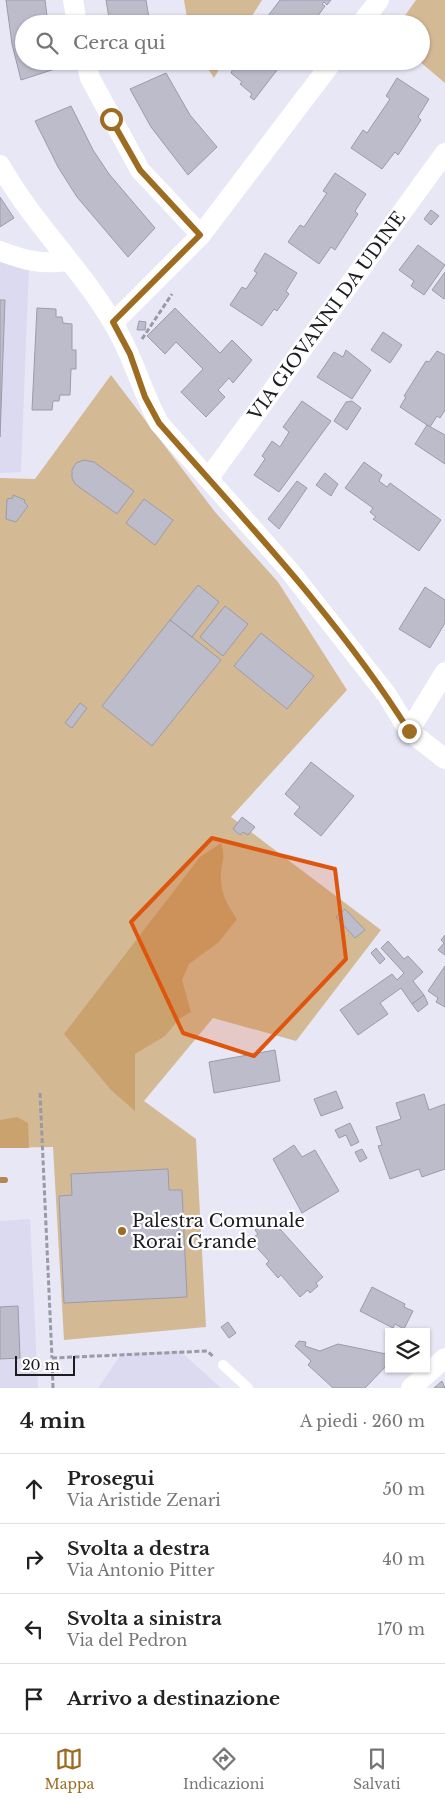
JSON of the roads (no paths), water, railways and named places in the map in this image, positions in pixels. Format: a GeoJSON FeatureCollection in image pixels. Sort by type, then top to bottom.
{"type":"FeatureCollection","features":[{"type":"Feature","properties":{"kind":"street"},"geometry":{"type":"LineString","coordinates":[[73,0],[76,15]]}},
{"type":"Feature","properties":{"kind":"street"},"geometry":{"type":"LineString","coordinates":[[368,15],[380,0]]}},
{"type":"Feature","properties":{"kind":"street"},"geometry":{"type":"LineString","coordinates":[[88,70],[90,78],[140,170],[200,235]]}},
{"type":"Feature","properties":{"kind":"street"},"geometry":{"type":"LineString","coordinates":[[113,322],[200,235],[326,70]]}},
{"type":"Feature","properties":{"kind":"street","name":"VIA GIOVANNI DA UDINE"},"geometry":{"type":"LineString","coordinates":[[208,478],[445,152]]}},
{"type":"Feature","properties":{"kind":"street"},"geometry":{"type":"LineString","coordinates":[[0,165],[15,192],[113,322],[130,354],[145,397],[159,423],[289,570],[387,695],[409,731],[445,759]]}},
{"type":"Feature","properties":{"kind":"street"},"geometry":{"type":"LineString","coordinates":[[0,251],[21,259],[47,264],[67,260]]}},
{"type":"Feature","properties":{"kind":"street"},"geometry":{"type":"LineString","coordinates":[[409,731],[445,672]]}},
{"type":"Feature","properties":{"kind":"street"},"geometry":{"type":"LineString","coordinates":[[411,1388],[445,1358]]}},
{"type":"Feature","properties":{"kind":"lane"},"geometry":{"type":"LineString","coordinates":[[223,1365],[248,1388]]}},
{"type":"Feature","properties":{"kind":"waterway"},"geometry":{"type":"LineString","coordinates":[[0,1180],[5,1180]]}},
{"type":"Feature","properties":{"kind":"place","name":"Palestra Comunale Rorai Grande"},"geometry":{"type":"Point","coordinates":[122,1231]}}]}
